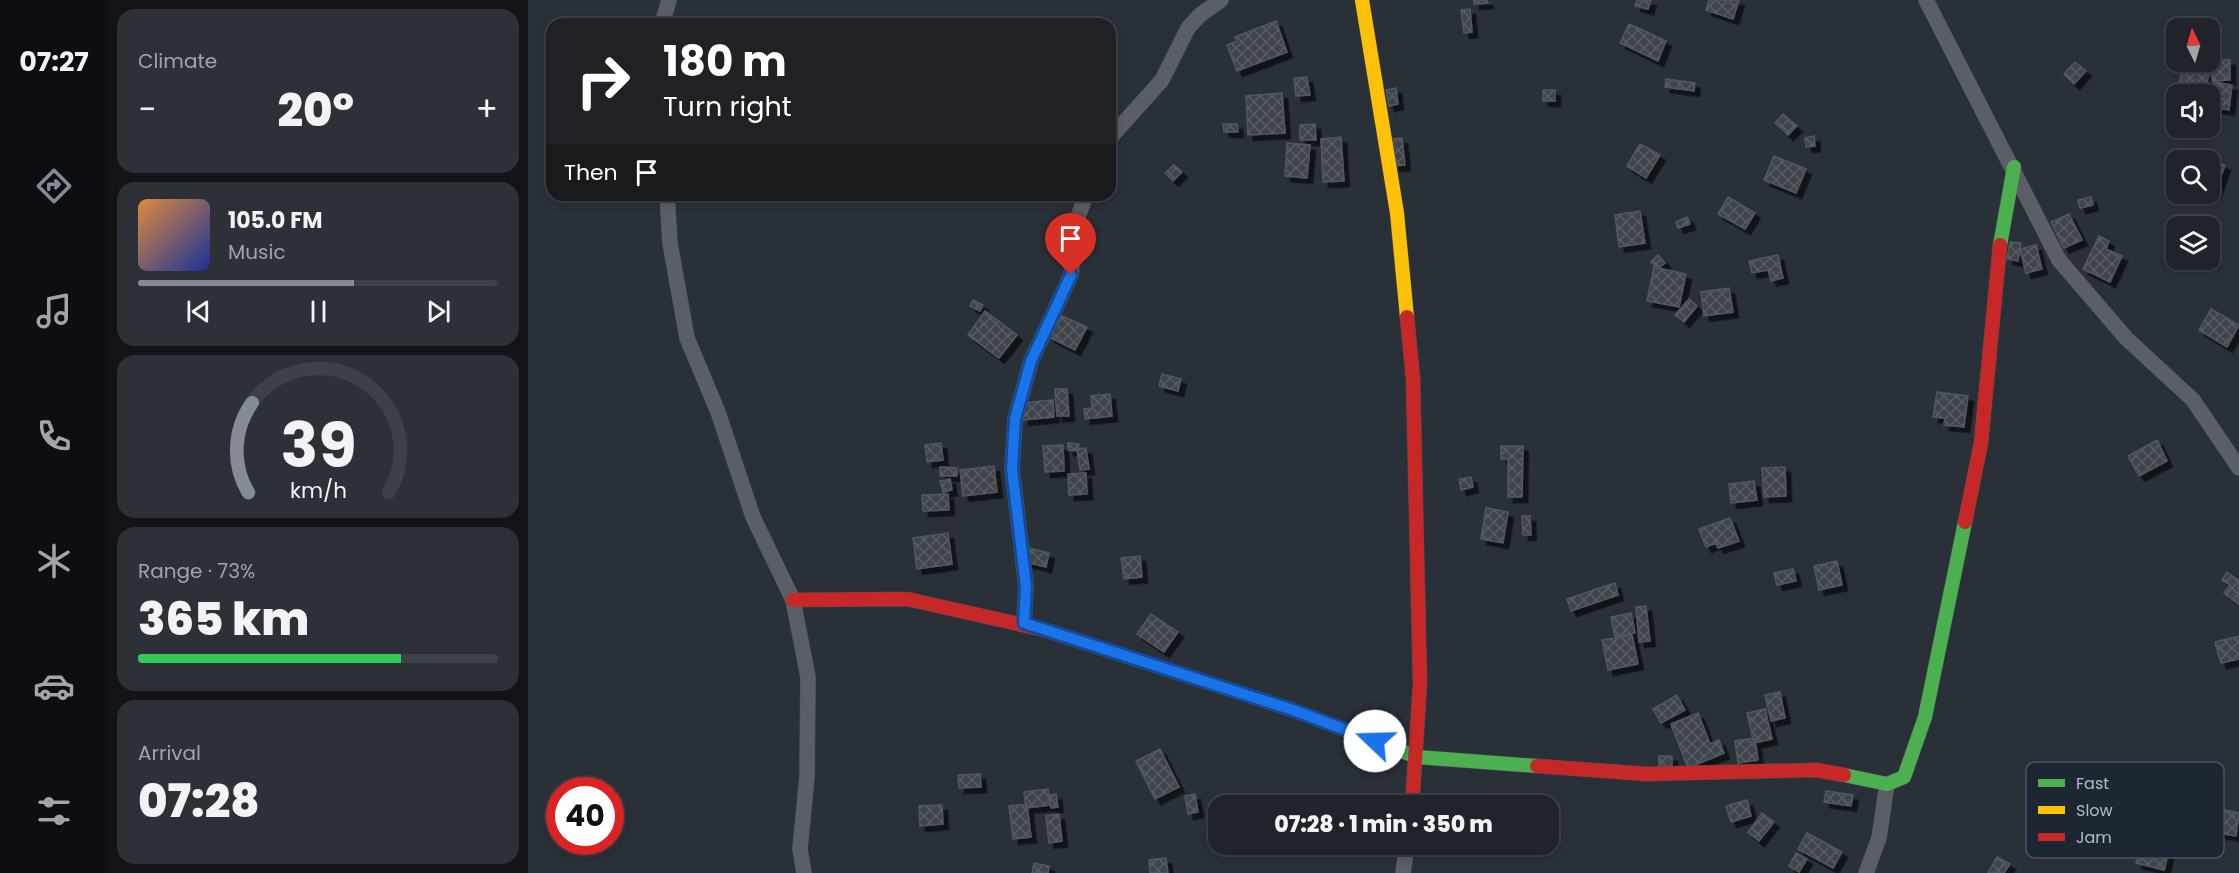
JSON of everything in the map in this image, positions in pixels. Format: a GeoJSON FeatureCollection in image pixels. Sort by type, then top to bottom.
{"type":"FeatureCollection","features":[{"type":"Feature","properties":{"kind":"street"},"geometry":{"type":"LineString","coordinates":[[664,18],[669,0]]}},
{"type":"Feature","properties":{"kind":"street"},"geometry":{"type":"LineString","coordinates":[[1116,131],[1162,80],[1188,28],[1200,15],[1221,0]]}},
{"type":"Feature","properties":{"kind":"street"},"geometry":{"type":"LineString","coordinates":[[1362,0],[1397,213],[1413,379],[1420,618],[1417,757],[1413,795]]}},
{"type":"Feature","properties":{"kind":"street"},"geometry":{"type":"LineString","coordinates":[[1926,0],[2014,167],[2059,260],[2126,338],[2193,400],[2239,468]]}},
{"type":"Feature","properties":{"kind":"street"},"geometry":{"type":"LineString","coordinates":[[793,600],[908,599],[1024,623],[1293,710],[1417,757],[1647,774],[1816,770],[1887,784],[1904,777],[1925,717],[1930,694],[1981,443],[2000,248],[2014,167]]}},
{"type":"Feature","properties":{"kind":"street"},"geometry":{"type":"LineString","coordinates":[[667,201],[670,243],[687,338],[718,412],[753,517],[793,600],[808,677],[807,776],[800,849],[804,873]]}},
{"type":"Feature","properties":{"kind":"street"},"geometry":{"type":"LineString","coordinates":[[1024,623],[1026,586],[1012,469],[1015,419],[1031,361],[1071,275],[1078,217],[1084,201]]}},
{"type":"Feature","properties":{"kind":"street"},"geometry":{"type":"LineString","coordinates":[[1866,873],[1879,838],[1887,784]]}},
{"type":"Feature","properties":{"kind":"street"},"geometry":{"type":"LineString","coordinates":[[1404,873],[1406,855]]}},
{"type":"Feature","properties":{"kind":"building"},"geometry":{"type":"Polygon","coordinates":[[[1474,0],[1487,0],[1488,3],[1474,4],[1474,0]]]}},
{"type":"Feature","properties":{"kind":"building"},"geometry":{"type":"Polygon","coordinates":[[[1637,0],[1651,0],[1648,9],[1635,6],[1637,0]]]}},
{"type":"Feature","properties":{"kind":"building"},"geometry":{"type":"Polygon","coordinates":[[[1709,0],[1739,0],[1733,19],[1706,10],[1709,0]]]}},
{"type":"Feature","properties":{"kind":"building"},"geometry":{"type":"Polygon","coordinates":[[[1470,9],[1472,32],[1464,33],[1461,10],[1470,9]]]}},
{"type":"Feature","properties":{"kind":"building"},"geometry":{"type":"Polygon","coordinates":[[[1276,21],[1287,52],[1237,71],[1227,45],[1237,41],[1235,37],[1276,21]]]}},
{"type":"Feature","properties":{"kind":"building"},"geometry":{"type":"Polygon","coordinates":[[[1629,24],[1666,41],[1658,61],[1620,43],[1629,24]]]}},
{"type":"Feature","properties":{"kind":"building"},"geometry":{"type":"Polygon","coordinates":[[[2220,60],[2230,60],[2230,80],[2212,81],[2212,72],[2220,72],[2220,60]]]}},
{"type":"Feature","properties":{"kind":"building"},"geometry":{"type":"Polygon","coordinates":[[[2075,62],[2086,71],[2074,84],[2064,74],[2075,62]]]}},
{"type":"Feature","properties":{"kind":"building"},"geometry":{"type":"Polygon","coordinates":[[[2181,72],[2209,73],[2207,84],[2180,84],[2181,72]]]}},
{"type":"Feature","properties":{"kind":"building"},"geometry":{"type":"Polygon","coordinates":[[[1307,77],[1310,95],[1296,96],[1294,78],[1307,77]]]}},
{"type":"Feature","properties":{"kind":"building"},"geometry":{"type":"Polygon","coordinates":[[[1666,79],[1695,83],[1694,91],[1665,87],[1666,79]]]}},
{"type":"Feature","properties":{"kind":"building"},"geometry":{"type":"Polygon","coordinates":[[[2214,82],[2232,85],[2229,110],[2220,109],[2220,84],[2214,84],[2214,82]]]}},
{"type":"Feature","properties":{"kind":"building"},"geometry":{"type":"Polygon","coordinates":[[[1396,88],[1398,104],[1389,106],[1386,90],[1396,88]]]}},
{"type":"Feature","properties":{"kind":"building"},"geometry":{"type":"Polygon","coordinates":[[[1543,90],[1555,90],[1555,101],[1543,101],[1543,90]]]}},
{"type":"Feature","properties":{"kind":"building"},"geometry":{"type":"Polygon","coordinates":[[[1282,93],[1285,133],[1248,135],[1246,96],[1282,93]]]}},
{"type":"Feature","properties":{"kind":"building"},"geometry":{"type":"Polygon","coordinates":[[[1783,114],[1797,126],[1788,135],[1775,123],[1783,114]]]}},
{"type":"Feature","properties":{"kind":"building"},"geometry":{"type":"Polygon","coordinates":[[[1223,124],[1237,124],[1238,132],[1224,132],[1223,124]]]}},
{"type":"Feature","properties":{"kind":"building"},"geometry":{"type":"Polygon","coordinates":[[[1315,124],[1316,140],[1300,140],[1300,125],[1315,124]]]}},
{"type":"Feature","properties":{"kind":"building"},"geometry":{"type":"Polygon","coordinates":[[[1814,136],[1815,146],[1806,147],[1805,138],[1814,136]]]}},
{"type":"Feature","properties":{"kind":"building"},"geometry":{"type":"Polygon","coordinates":[[[1341,137],[1344,181],[1323,182],[1321,139],[1341,137]]]}},
{"type":"Feature","properties":{"kind":"building"},"geometry":{"type":"Polygon","coordinates":[[[1402,138],[1405,165],[1394,166],[1391,139],[1402,138]]]}},
{"type":"Feature","properties":{"kind":"building"},"geometry":{"type":"Polygon","coordinates":[[[1287,143],[1310,145],[1307,178],[1285,176],[1287,143]]]}},
{"type":"Feature","properties":{"kind":"building"},"geometry":{"type":"Polygon","coordinates":[[[1640,144],[1660,155],[1646,178],[1627,166],[1640,144]]]}},
{"type":"Feature","properties":{"kind":"building"},"geometry":{"type":"Polygon","coordinates":[[[1774,156],[1806,169],[1796,193],[1764,180],[1774,156]]]}},
{"type":"Feature","properties":{"kind":"building"},"geometry":{"type":"Polygon","coordinates":[[[2220,163],[2225,165],[2220,179],[2220,163]]]}},
{"type":"Feature","properties":{"kind":"building"},"geometry":{"type":"Polygon","coordinates":[[[1174,165],[1182,172],[1173,181],[1165,173],[1174,165]]]}},
{"type":"Feature","properties":{"kind":"building"},"geometry":{"type":"Polygon","coordinates":[[[1728,197],[1755,213],[1745,229],[1718,214],[1728,197]]]}},
{"type":"Feature","properties":{"kind":"building"},"geometry":{"type":"Polygon","coordinates":[[[2091,197],[2093,205],[2080,208],[2078,200],[2091,197]]]}},
{"type":"Feature","properties":{"kind":"building"},"geometry":{"type":"Polygon","coordinates":[[[1640,211],[1645,243],[1619,247],[1615,215],[1640,211]]]}},
{"type":"Feature","properties":{"kind":"building"},"geometry":{"type":"Polygon","coordinates":[[[2069,214],[2082,240],[2064,248],[2051,222],[2069,214]]]}},
{"type":"Feature","properties":{"kind":"building"},"geometry":{"type":"Polygon","coordinates":[[[1687,217],[1690,224],[1678,228],[1676,222],[1687,217]]]}},
{"type":"Feature","properties":{"kind":"building"},"geometry":{"type":"Polygon","coordinates":[[[2099,236],[2109,241],[2106,249],[2122,256],[2110,282],[2083,269],[2099,236]]]}},
{"type":"Feature","properties":{"kind":"building"},"geometry":{"type":"Polygon","coordinates":[[[2010,242],[2021,243],[2018,261],[2007,259],[2010,242]]]}},
{"type":"Feature","properties":{"kind":"building"},"geometry":{"type":"Polygon","coordinates":[[[2036,245],[2042,269],[2026,273],[2020,249],[2036,245]]]}},
{"type":"Feature","properties":{"kind":"building"},"geometry":{"type":"Polygon","coordinates":[[[1658,255],[1665,263],[1658,269],[1651,262],[1658,255]]]}},
{"type":"Feature","properties":{"kind":"building"},"geometry":{"type":"Polygon","coordinates":[[[1778,255],[1783,278],[1771,281],[1768,270],[1752,273],[1749,261],[1778,255]]]}},
{"type":"Feature","properties":{"kind":"building"},"geometry":{"type":"Polygon","coordinates":[[[1654,267],[1686,274],[1679,307],[1647,301],[1654,267]]]}},
{"type":"Feature","properties":{"kind":"building"},"geometry":{"type":"Polygon","coordinates":[[[1729,288],[1733,312],[1704,316],[1701,292],[1729,288]]]}},
{"type":"Feature","properties":{"kind":"building"},"geometry":{"type":"Polygon","coordinates":[[[1689,299],[1697,306],[1684,322],[1675,315],[1689,299]]]}},
{"type":"Feature","properties":{"kind":"building"},"geometry":{"type":"Polygon","coordinates":[[[973,300],[983,305],[980,311],[970,306],[973,300]]]}},
{"type":"Feature","properties":{"kind":"building"},"geometry":{"type":"Polygon","coordinates":[[[2211,309],[2239,325],[2227,347],[2199,330],[2211,309]]]}},
{"type":"Feature","properties":{"kind":"building"},"geometry":{"type":"Polygon","coordinates":[[[985,311],[1017,335],[999,358],[968,335],[985,311]]]}},
{"type":"Feature","properties":{"kind":"building"},"geometry":{"type":"Polygon","coordinates":[[[1060,315],[1087,327],[1075,350],[1049,337],[1060,315]]]}},
{"type":"Feature","properties":{"kind":"building"},"geometry":{"type":"Polygon","coordinates":[[[1162,374],[1181,379],[1178,391],[1159,386],[1162,374]]]}},
{"type":"Feature","properties":{"kind":"building"},"geometry":{"type":"Polygon","coordinates":[[[1055,389],[1067,389],[1069,416],[1057,416],[1055,389]]]}},
{"type":"Feature","properties":{"kind":"building"},"geometry":{"type":"Polygon","coordinates":[[[1937,392],[1968,396],[1964,427],[1944,425],[1945,418],[1933,417],[1937,392]]]}},
{"type":"Feature","properties":{"kind":"building"},"geometry":{"type":"Polygon","coordinates":[[[1110,394],[1112,416],[1085,419],[1084,409],[1092,408],[1091,396],[1110,394]]]}},
{"type":"Feature","properties":{"kind":"building"},"geometry":{"type":"Polygon","coordinates":[[[1053,400],[1054,417],[1023,420],[1022,403],[1053,400]]]}},
{"type":"Feature","properties":{"kind":"building"},"geometry":{"type":"Polygon","coordinates":[[[2157,440],[2167,461],[2139,476],[2128,456],[2157,440]]]}},
{"type":"Feature","properties":{"kind":"building"},"geometry":{"type":"Polygon","coordinates":[[[941,443],[943,460],[927,462],[925,445],[941,443]]]}},
{"type":"Feature","properties":{"kind":"building"},"geometry":{"type":"Polygon","coordinates":[[[1068,443],[1079,444],[1078,451],[1068,450],[1068,443]]]}},
{"type":"Feature","properties":{"kind":"building"},"geometry":{"type":"Polygon","coordinates":[[[1063,445],[1064,471],[1045,472],[1043,446],[1063,445]]]}},
{"type":"Feature","properties":{"kind":"building"},"geometry":{"type":"Polygon","coordinates":[[[1501,446],[1523,446],[1522,497],[1508,497],[1508,459],[1501,459],[1501,446]]]}},
{"type":"Feature","properties":{"kind":"building"},"geometry":{"type":"Polygon","coordinates":[[[1086,448],[1089,469],[1080,470],[1077,449],[1086,448]]]}},
{"type":"Feature","properties":{"kind":"building"},"geometry":{"type":"Polygon","coordinates":[[[994,466],[997,492],[963,496],[960,470],[994,466]]]}},
{"type":"Feature","properties":{"kind":"building"},"geometry":{"type":"Polygon","coordinates":[[[940,467],[957,468],[957,476],[940,476],[940,467]]]}},
{"type":"Feature","properties":{"kind":"building"},"geometry":{"type":"Polygon","coordinates":[[[1785,467],[1786,496],[1764,497],[1762,468],[1785,467]]]}},
{"type":"Feature","properties":{"kind":"building"},"geometry":{"type":"Polygon","coordinates":[[[1086,473],[1087,494],[1069,495],[1068,474],[1086,473]]]}},
{"type":"Feature","properties":{"kind":"building"},"geometry":{"type":"Polygon","coordinates":[[[1471,477],[1473,487],[1461,490],[1459,479],[1471,477]]]}},
{"type":"Feature","properties":{"kind":"building"},"geometry":{"type":"Polygon","coordinates":[[[950,479],[952,490],[943,492],[940,481],[950,479]]]}},
{"type":"Feature","properties":{"kind":"building"},"geometry":{"type":"Polygon","coordinates":[[[1754,481],[1757,500],[1731,503],[1729,484],[1754,481]]]}},
{"type":"Feature","properties":{"kind":"building"},"geometry":{"type":"Polygon","coordinates":[[[948,494],[949,510],[923,511],[922,495],[948,494]]]}},
{"type":"Feature","properties":{"kind":"building"},"geometry":{"type":"Polygon","coordinates":[[[1486,508],[1508,512],[1503,543],[1481,539],[1486,508]]]}},
{"type":"Feature","properties":{"kind":"building"},"geometry":{"type":"Polygon","coordinates":[[[1522,516],[1530,516],[1531,535],[1523,535],[1522,516]]]}},
{"type":"Feature","properties":{"kind":"building"},"geometry":{"type":"Polygon","coordinates":[[[1730,518],[1739,541],[1718,548],[1716,543],[1706,547],[1699,529],[1730,518]]]}},
{"type":"Feature","properties":{"kind":"building"},"geometry":{"type":"Polygon","coordinates":[[[948,533],[952,564],[917,569],[913,538],[948,533]]]}},
{"type":"Feature","properties":{"kind":"building"},"geometry":{"type":"Polygon","coordinates":[[[1029,548],[1049,553],[1046,567],[1026,562],[1029,548]]]}},
{"type":"Feature","properties":{"kind":"building"},"geometry":{"type":"Polygon","coordinates":[[[1140,556],[1142,577],[1124,579],[1121,558],[1140,556]]]}},
{"type":"Feature","properties":{"kind":"building"},"geometry":{"type":"Polygon","coordinates":[[[1837,561],[1842,585],[1819,590],[1814,566],[1837,561]]]}},
{"type":"Feature","properties":{"kind":"building"},"geometry":{"type":"Polygon","coordinates":[[[1793,569],[1796,581],[1777,585],[1774,573],[1793,569]]]}},
{"type":"Feature","properties":{"kind":"building"},"geometry":{"type":"Polygon","coordinates":[[[2227,572],[2239,581],[2238,604],[2224,593],[2230,585],[2222,580],[2227,572]]]}},
{"type":"Feature","properties":{"kind":"building"},"geometry":{"type":"Polygon","coordinates":[[[1615,583],[1618,595],[1571,611],[1567,599],[1615,583]]]}},
{"type":"Feature","properties":{"kind":"building"},"geometry":{"type":"Polygon","coordinates":[[[1646,606],[1650,641],[1639,642],[1636,607],[1646,606]]]}},
{"type":"Feature","properties":{"kind":"building"},"geometry":{"type":"Polygon","coordinates":[[[1631,613],[1635,633],[1615,637],[1611,617],[1631,613]]]}},
{"type":"Feature","properties":{"kind":"building"},"geometry":{"type":"Polygon","coordinates":[[[1151,614],[1178,632],[1164,652],[1137,634],[1151,614]]]}},
{"type":"Feature","properties":{"kind":"building"},"geometry":{"type":"Polygon","coordinates":[[[1632,635],[1638,664],[1608,670],[1602,640],[1632,635]]]}},
{"type":"Feature","properties":{"kind":"building"},"geometry":{"type":"Polygon","coordinates":[[[2239,636],[2239,659],[2221,663],[2215,642],[2239,636]]]}},
{"type":"Feature","properties":{"kind":"building"},"geometry":{"type":"Polygon","coordinates":[[[1780,692],[1785,718],[1771,721],[1765,695],[1780,692]]]}},
{"type":"Feature","properties":{"kind":"building"},"geometry":{"type":"Polygon","coordinates":[[[1677,695],[1685,710],[1661,723],[1653,709],[1677,695]]]}},
{"type":"Feature","properties":{"kind":"building"},"geometry":{"type":"Polygon","coordinates":[[[1765,709],[1772,739],[1754,743],[1747,713],[1765,709]]]}},
{"type":"Feature","properties":{"kind":"building"},"geometry":{"type":"Polygon","coordinates":[[[1698,713],[1710,744],[1719,740],[1724,753],[1688,768],[1671,724],[1698,713]]]}},
{"type":"Feature","properties":{"kind":"building"},"geometry":{"type":"Polygon","coordinates":[[[1755,738],[1758,760],[1738,763],[1735,741],[1755,738]]]}},
{"type":"Feature","properties":{"kind":"building"},"geometry":{"type":"Polygon","coordinates":[[[1160,749],[1179,787],[1155,799],[1136,761],[1160,749]]]}},
{"type":"Feature","properties":{"kind":"building"},"geometry":{"type":"Polygon","coordinates":[[[1659,756],[1672,756],[1672,766],[1659,766],[1659,756]]]}},
{"type":"Feature","properties":{"kind":"building"},"geometry":{"type":"Polygon","coordinates":[[[980,774],[981,787],[959,788],[958,775],[980,774]]]}},
{"type":"Feature","properties":{"kind":"building"},"geometry":{"type":"Polygon","coordinates":[[[1048,789],[1050,805],[1026,808],[1024,792],[1048,789]]]}},
{"type":"Feature","properties":{"kind":"building"},"geometry":{"type":"Polygon","coordinates":[[[1826,791],[1853,795],[1851,806],[1824,802],[1826,791]]]}},
{"type":"Feature","properties":{"kind":"building"},"geometry":{"type":"Polygon","coordinates":[[[1056,794],[1058,807],[1051,808],[1050,795],[1056,794]]]}},
{"type":"Feature","properties":{"kind":"building"},"geometry":{"type":"Polygon","coordinates":[[[1195,794],[1198,812],[1188,814],[1185,796],[1195,794]]]}},
{"type":"Feature","properties":{"kind":"building"},"geometry":{"type":"Polygon","coordinates":[[[1747,800],[1751,816],[1731,822],[1726,806],[1747,800]]]}},
{"type":"Feature","properties":{"kind":"building"},"geometry":{"type":"Polygon","coordinates":[[[1027,804],[1031,837],[1013,839],[1009,806],[1027,804]]]}},
{"type":"Feature","properties":{"kind":"building"},"geometry":{"type":"Polygon","coordinates":[[[942,805],[943,824],[920,826],[919,806],[942,805]]]}},
{"type":"Feature","properties":{"kind":"building"},"geometry":{"type":"Polygon","coordinates":[[[2224,810],[2239,813],[2236,836],[2224,834],[2224,810]]]}},
{"type":"Feature","properties":{"kind":"building"},"geometry":{"type":"Polygon","coordinates":[[[1762,813],[1774,822],[1759,841],[1748,832],[1762,813]]]}},
{"type":"Feature","properties":{"kind":"building"},"geometry":{"type":"Polygon","coordinates":[[[1059,814],[1062,841],[1049,843],[1046,816],[1059,814]]]}},
{"type":"Feature","properties":{"kind":"building"},"geometry":{"type":"Polygon","coordinates":[[[1807,833],[1842,852],[1833,868],[1798,849],[1807,833]]]}},
{"type":"Feature","properties":{"kind":"building"},"geometry":{"type":"Polygon","coordinates":[[[1796,853],[1807,859],[1799,872],[1789,866],[1796,853]]]}},
{"type":"Feature","properties":{"kind":"building"},"geometry":{"type":"Polygon","coordinates":[[[1997,857],[2010,864],[2004,873],[1988,873],[1997,857]]]}},
{"type":"Feature","properties":{"kind":"building"},"geometry":{"type":"Polygon","coordinates":[[[1166,858],[1168,873],[1150,873],[1149,860],[1166,858]]]}},
{"type":"Feature","properties":{"kind":"building"},"geometry":{"type":"Polygon","coordinates":[[[2137,858],[2167,858],[2164,870],[2136,863],[2137,858]]]}},
{"type":"Feature","properties":{"kind":"building"},"geometry":{"type":"Polygon","coordinates":[[[1034,863],[1049,866],[1048,873],[1032,873],[1034,863]]]}},
{"type":"Feature","properties":{"kind":"traffic: fast"},"geometry":{"type":"LineString","coordinates":[[2000,245],[2014,167]]}},
{"type":"Feature","properties":{"kind":"traffic: fast"},"geometry":{"type":"LineString","coordinates":[[1844,775],[1887,784],[1904,777],[1925,717],[1965,522]]}},
{"type":"Feature","properties":{"kind":"traffic: fast"},"geometry":{"type":"LineString","coordinates":[[1045,630],[1293,710],[1417,757],[1537,766]]}},
{"type":"Feature","properties":{"kind":"traffic: slow"},"geometry":{"type":"LineString","coordinates":[[1362,0],[1397,213],[1407,317]]}},
{"type":"Feature","properties":{"kind":"traffic: jam"},"geometry":{"type":"LineString","coordinates":[[1965,522],[1981,443],[2000,245]]}},
{"type":"Feature","properties":{"kind":"traffic: jam"},"geometry":{"type":"LineString","coordinates":[[1407,317],[1413,379],[1420,684],[1413,795]]}},
{"type":"Feature","properties":{"kind":"traffic: jam"},"geometry":{"type":"LineString","coordinates":[[793,600],[907,599],[1045,630]]}},
{"type":"Feature","properties":{"kind":"traffic: jam"},"geometry":{"type":"LineString","coordinates":[[1537,766],[1647,774],[1816,770],[1844,775]]}},
{"type":"Feature","properties":{"kind":"route"},"geometry":{"type":"LineString","coordinates":[[1071,275],[1031,361],[1015,419],[1012,469],[1026,586],[1024,623],[1293,710],[1375,741]]}}]}
